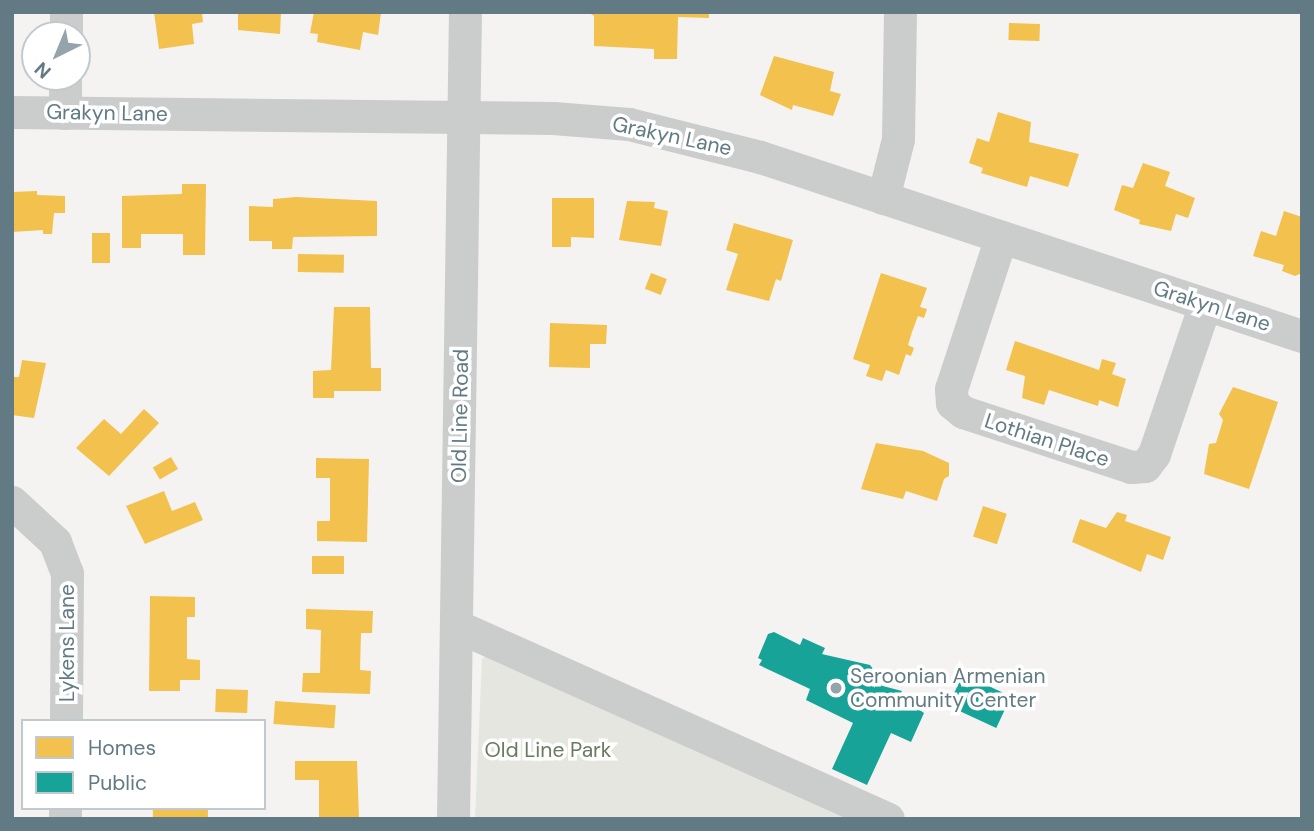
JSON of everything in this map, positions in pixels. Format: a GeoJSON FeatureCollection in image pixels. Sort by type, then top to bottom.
{"type":"FeatureCollection","features":[{"type":"Feature","properties":{"kind":"street","name":"Old Line Road"},"geometry":{"type":"LineString","coordinates":[[453,819],[466,12]]}},
{"type":"Feature","properties":{"kind":"street"},"geometry":{"type":"LineString","coordinates":[[883,198],[898,139],[900,12]]}},
{"type":"Feature","properties":{"kind":"street"},"geometry":{"type":"LineString","coordinates":[[65,91],[65,113]]}},
{"type":"Feature","properties":{"kind":"street","name":"Grakyn Lane"},"geometry":{"type":"LineString","coordinates":[[12,112],[592,119],[663,130],[883,198],[1302,336]]}},
{"type":"Feature","properties":{"kind":"street","name":"Lothian Place"},"geometry":{"type":"LineString","coordinates":[[1001,237],[951,389],[952,403],[963,412],[1130,467],[1145,466],[1154,454],[1205,304]]}},
{"type":"Feature","properties":{"kind":"street","name":"Lykens Lane"},"geometry":{"type":"LineString","coordinates":[[12,502],[55,542],[67,573],[66,719]]}},
{"type":"Feature","properties":{"kind":"street"},"geometry":{"type":"LineString","coordinates":[[457,626],[888,819]]}},
{"type":"Feature","properties":{"kind":"green space","name":"Old Line Park"},"geometry":{"type":"Polygon","coordinates":[[[487,655],[859,819],[475,819],[482,659],[487,655]]]}},
{"type":"Feature","properties":{"kind":"building: Homes"},"geometry":{"type":"Polygon","coordinates":[[[154,12],[202,12],[203,22],[192,24],[194,44],[159,49],[154,12]]]}},
{"type":"Feature","properties":{"kind":"building: Homes"},"geometry":{"type":"Polygon","coordinates":[[[238,12],[281,12],[280,34],[238,30],[238,12]]]}},
{"type":"Feature","properties":{"kind":"building: Homes"},"geometry":{"type":"Polygon","coordinates":[[[314,12],[381,13],[378,35],[363,32],[360,50],[317,42],[318,34],[310,33],[314,12]]]}},
{"type":"Feature","properties":{"kind":"building: Homes"},"geometry":{"type":"Polygon","coordinates":[[[588,12],[709,12],[709,18],[678,17],[677,59],[654,59],[654,49],[594,46],[594,16],[588,12]]]}},
{"type":"Feature","properties":{"kind":"building: Homes"},"geometry":{"type":"Polygon","coordinates":[[[1009,23],[1040,24],[1039,41],[1008,40],[1009,23]]]}},
{"type":"Feature","properties":{"kind":"building: Homes"},"geometry":{"type":"Polygon","coordinates":[[[774,56],[834,72],[830,91],[841,94],[833,116],[793,105],[792,110],[760,95],[774,56]]]}},
{"type":"Feature","properties":{"kind":"building: Homes"},"geometry":{"type":"Polygon","coordinates":[[[998,112],[1031,122],[1029,142],[1079,154],[1068,187],[1030,176],[1027,187],[981,173],[983,168],[969,163],[977,138],[989,142],[998,112]]]}},
{"type":"Feature","properties":{"kind":"building: Homes"},"geometry":{"type":"Polygon","coordinates":[[[1143,163],[1170,172],[1165,186],[1195,198],[1188,218],[1176,214],[1171,231],[1139,224],[1140,220],[1114,210],[1122,185],[1133,188],[1143,163]]]}},
{"type":"Feature","properties":{"kind":"building: Homes"},"geometry":{"type":"Polygon","coordinates":[[[182,184],[206,184],[205,255],[183,255],[183,234],[141,234],[141,248],[122,248],[122,196],[182,194],[182,184]]]}},
{"type":"Feature","properties":{"kind":"building: Homes"},"geometry":{"type":"Polygon","coordinates":[[[37,191],[37,195],[65,196],[65,213],[54,213],[52,234],[43,234],[43,230],[12,232],[12,192],[37,191]]]}},
{"type":"Feature","properties":{"kind":"building: Homes"},"geometry":{"type":"Polygon","coordinates":[[[296,197],[377,201],[377,236],[293,237],[292,249],[272,249],[272,241],[249,241],[249,206],[273,207],[273,199],[296,197]]]}},
{"type":"Feature","properties":{"kind":"building: Homes"},"geometry":{"type":"Polygon","coordinates":[[[552,198],[594,198],[594,238],[571,237],[571,247],[552,247],[552,198]]]}},
{"type":"Feature","properties":{"kind":"building: Homes"},"geometry":{"type":"Polygon","coordinates":[[[627,201],[655,202],[654,208],[668,211],[661,246],[619,240],[627,201]]]}},
{"type":"Feature","properties":{"kind":"building: Homes"},"geometry":{"type":"Polygon","coordinates":[[[1284,211],[1302,217],[1302,273],[1295,276],[1282,271],[1284,265],[1253,256],[1261,231],[1276,236],[1284,211]]]}},
{"type":"Feature","properties":{"kind":"building: Homes"},"geometry":{"type":"Polygon","coordinates":[[[734,223],[793,240],[781,281],[776,279],[769,301],[726,290],[738,254],[726,250],[734,223]]]}},
{"type":"Feature","properties":{"kind":"building: Homes"},"geometry":{"type":"Polygon","coordinates":[[[92,233],[110,233],[110,263],[92,263],[92,233]]]}},
{"type":"Feature","properties":{"kind":"building: Homes"},"geometry":{"type":"Polygon","coordinates":[[[298,254],[344,255],[344,273],[298,272],[298,254]]]}},
{"type":"Feature","properties":{"kind":"building: Homes"},"geometry":{"type":"Polygon","coordinates":[[[651,273],[667,279],[661,295],[645,289],[651,273]]]}},
{"type":"Feature","properties":{"kind":"building: Homes"},"geometry":{"type":"Polygon","coordinates":[[[881,273],[927,288],[920,307],[927,309],[924,318],[918,316],[908,345],[914,348],[911,356],[906,354],[899,375],[886,370],[882,381],[866,376],[870,365],[853,359],[881,273]]]}},
{"type":"Feature","properties":{"kind":"building: Homes"},"geometry":{"type":"Polygon","coordinates":[[[334,307],[370,307],[371,368],[381,368],[381,391],[334,391],[334,398],[313,398],[313,371],[331,370],[334,307]]]}},
{"type":"Feature","properties":{"kind":"building: Homes"},"geometry":{"type":"Polygon","coordinates":[[[550,323],[607,325],[606,344],[590,344],[590,368],[549,367],[550,323]]]}},
{"type":"Feature","properties":{"kind":"building: Homes"},"geometry":{"type":"Polygon","coordinates":[[[1015,341],[1099,370],[1102,359],[1116,363],[1112,374],[1126,379],[1118,407],[1099,400],[1098,406],[1049,390],[1044,405],[1022,398],[1025,376],[1006,370],[1015,341]]]}},
{"type":"Feature","properties":{"kind":"building: Homes"},"geometry":{"type":"Polygon","coordinates":[[[22,360],[46,363],[34,418],[12,415],[12,377],[19,377],[22,360]]]}},
{"type":"Feature","properties":{"kind":"building: Homes"},"geometry":{"type":"Polygon","coordinates":[[[1233,387],[1278,402],[1249,489],[1204,474],[1209,444],[1216,443],[1223,420],[1219,414],[1233,387]]]}},
{"type":"Feature","properties":{"kind":"building: Homes"},"geometry":{"type":"Polygon","coordinates":[[[144,409],[159,423],[109,476],[76,448],[104,419],[121,434],[144,409]]]}},
{"type":"Feature","properties":{"kind":"building: Homes"},"geometry":{"type":"Polygon","coordinates":[[[876,443],[923,451],[949,463],[949,476],[944,479],[937,501],[906,491],[903,499],[861,489],[876,443]]]}},
{"type":"Feature","properties":{"kind":"building: Homes"},"geometry":{"type":"Polygon","coordinates":[[[171,457],[178,469],[160,480],[153,468],[171,457]]]}},
{"type":"Feature","properties":{"kind":"building: Homes"},"geometry":{"type":"Polygon","coordinates":[[[316,458],[369,459],[367,542],[317,541],[317,521],[330,521],[330,478],[316,478],[316,458]]]}},
{"type":"Feature","properties":{"kind":"building: Homes"},"geometry":{"type":"Polygon","coordinates":[[[164,491],[172,511],[195,502],[203,520],[145,544],[126,506],[164,491]]]}},
{"type":"Feature","properties":{"kind":"building: Homes"},"geometry":{"type":"Polygon","coordinates":[[[983,506],[1007,514],[997,544],[973,536],[983,506]]]}},
{"type":"Feature","properties":{"kind":"building: Homes"},"geometry":{"type":"Polygon","coordinates":[[[1117,512],[1127,515],[1125,521],[1171,537],[1163,560],[1147,554],[1141,572],[1072,542],[1080,519],[1106,528],[1117,512]]]}},
{"type":"Feature","properties":{"kind":"building: Homes"},"geometry":{"type":"Polygon","coordinates":[[[312,556],[344,556],[344,574],[312,574],[312,556]]]}},
{"type":"Feature","properties":{"kind":"building: Homes"},"geometry":{"type":"Polygon","coordinates":[[[150,596],[195,597],[195,617],[187,617],[187,659],[200,660],[200,680],[180,680],[180,691],[149,691],[150,596]]]}},
{"type":"Feature","properties":{"kind":"building: Homes"},"geometry":{"type":"Polygon","coordinates":[[[306,609],[373,611],[372,633],[361,633],[360,670],[371,671],[370,694],[302,692],[303,673],[320,673],[321,630],[306,629],[306,609]]]}},
{"type":"Feature","properties":{"kind":"building: Homes"},"geometry":{"type":"Polygon","coordinates":[[[216,689],[248,690],[247,713],[215,712],[216,689]]]}},
{"type":"Feature","properties":{"kind":"building: Homes"},"geometry":{"type":"Polygon","coordinates":[[[275,701],[336,705],[334,728],[273,724],[275,701]]]}},
{"type":"Feature","properties":{"kind":"building: Homes"},"geometry":{"type":"Polygon","coordinates":[[[295,761],[357,761],[359,819],[319,819],[319,780],[295,780],[295,761]]]}},
{"type":"Feature","properties":{"kind":"building: Homes"},"geometry":{"type":"Polygon","coordinates":[[[153,810],[208,810],[208,819],[153,819],[153,810]]]}},
{"type":"Feature","properties":{"kind":"building: Public"},"geometry":{"type":"Polygon","coordinates":[[[774,632],[800,645],[803,638],[825,648],[822,654],[870,665],[876,673],[871,683],[902,691],[900,696],[924,713],[911,742],[891,733],[867,785],[832,769],[853,723],[806,700],[810,689],[759,665],[762,660],[758,658],[768,634],[774,632]]]}},
{"type":"Feature","properties":{"kind":"building: Public"},"geometry":{"type":"Polygon","coordinates":[[[963,674],[1011,696],[996,728],[948,706],[963,674]]]}},
{"type":"Feature","properties":{"kind":"place","name":"Seroonian Armenian Community Center"},"geometry":{"type":"Point","coordinates":[836,688]}}]}
